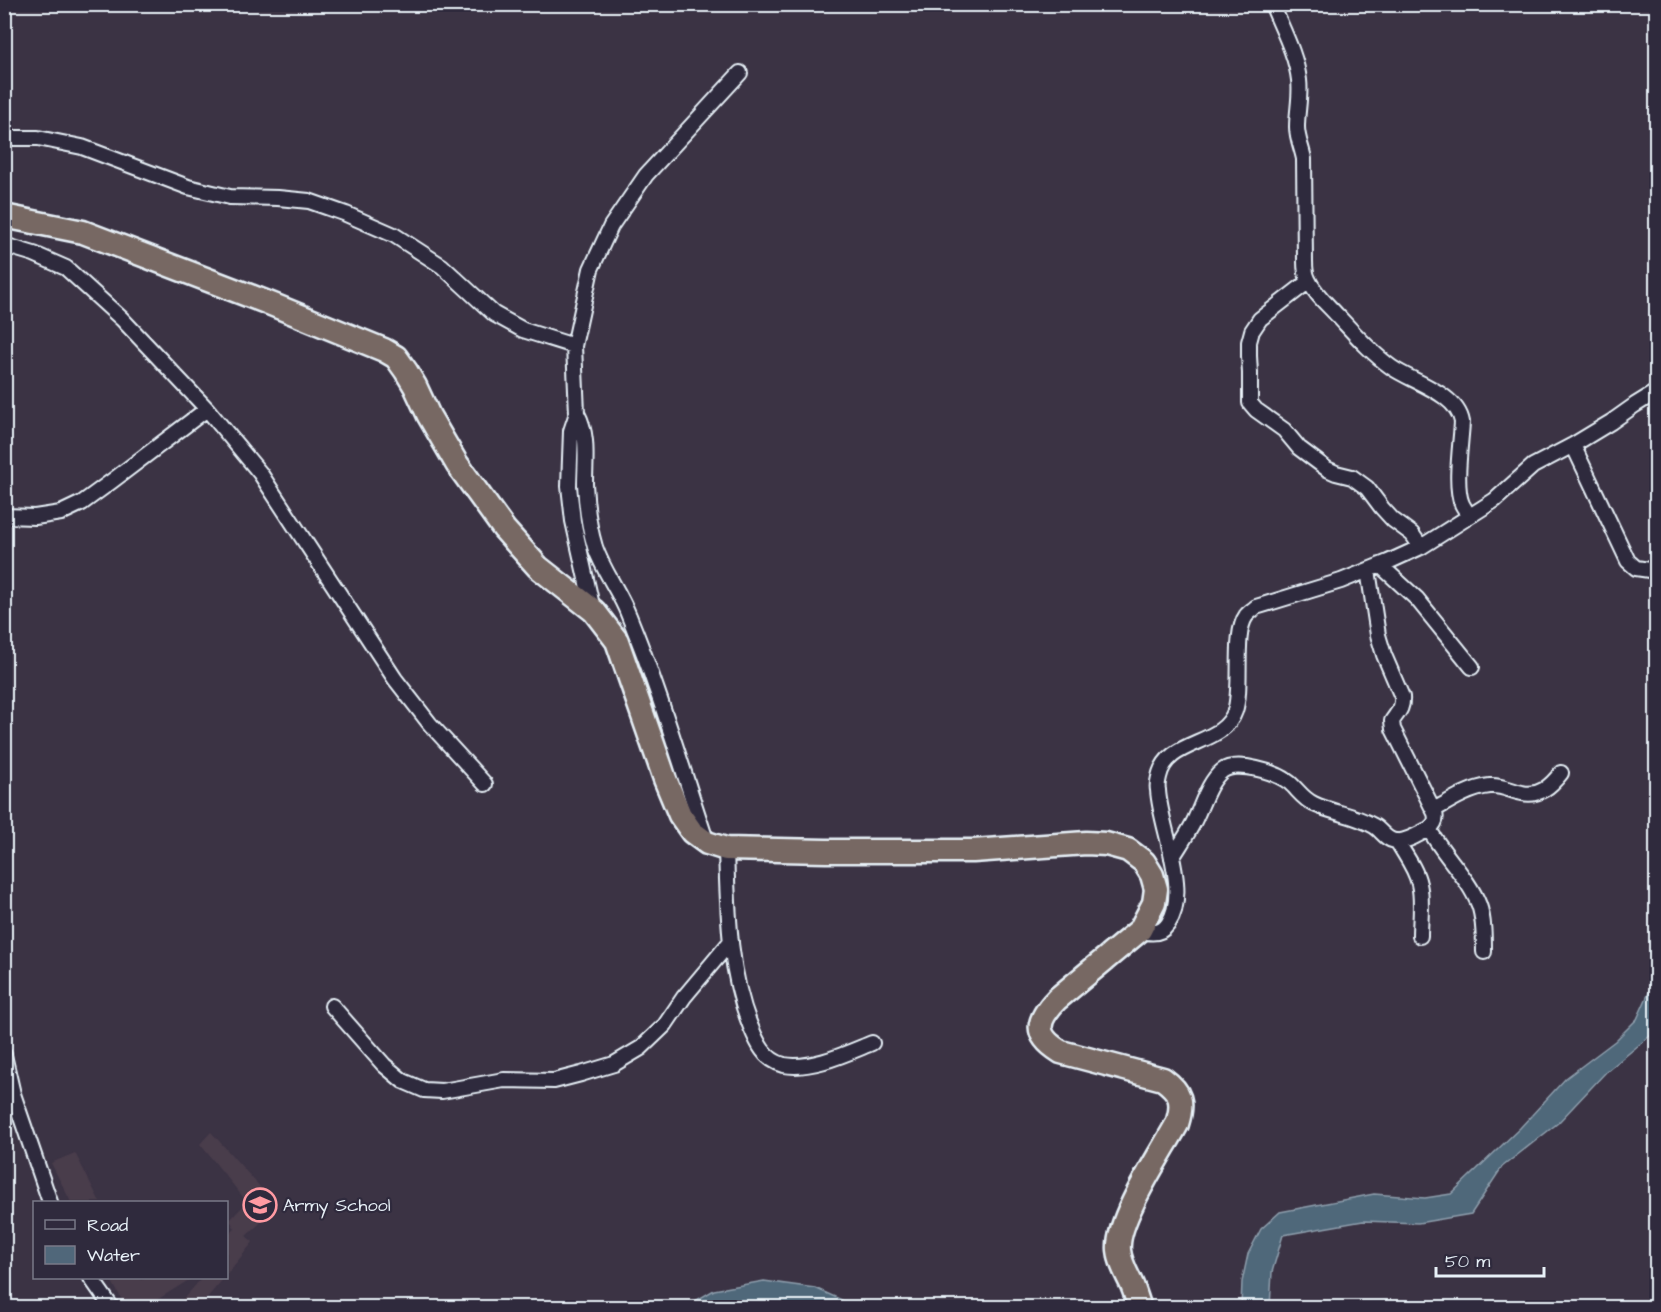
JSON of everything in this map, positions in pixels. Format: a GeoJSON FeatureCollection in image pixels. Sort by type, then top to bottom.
{"type":"FeatureCollection","features":[{"type":"Feature","properties":{"kind":"highway"},"geometry":{"type":"LineString","coordinates":[[4,216],[83,232],[304,317],[396,357],[415,386],[429,416],[457,464],[504,529],[538,567],[594,611],[617,641],[665,779],[680,815],[692,832],[717,846],[826,852],[973,851],[1047,845],[1106,844],[1128,850],[1144,862],[1152,874],[1156,889],[1154,903],[1140,930],[1057,999],[1041,1019],[1041,1029],[1050,1046],[1061,1052],[1163,1079],[1171,1085],[1181,1102],[1181,1113],[1177,1124],[1142,1185],[1120,1234],[1118,1250],[1140,1308]]}},
{"type":"Feature","properties":{"kind":"street"},"geometry":{"type":"LineString","coordinates":[[1272,4],[1292,52],[1299,80],[1297,126],[1304,159],[1305,261],[1309,281],[1325,302],[1368,348],[1392,368],[1449,400],[1457,409],[1462,422],[1460,496],[1462,505],[1469,516]]}},
{"type":"Feature","properties":{"kind":"street"},"geometry":{"type":"LineString","coordinates":[[594,611],[573,521],[569,486],[571,431],[577,413],[574,346],[591,269],[611,226],[646,175],[740,72]]}},
{"type":"Feature","properties":{"kind":"street"},"geometry":{"type":"LineString","coordinates":[[4,138],[38,138],[82,147],[188,188],[230,197],[309,201],[346,214],[394,235],[442,266],[494,314],[523,330],[574,346]]}},
{"type":"Feature","properties":{"kind":"street"},"geometry":{"type":"LineString","coordinates":[[4,245],[34,254],[66,268],[122,319],[207,409],[260,473],[395,679],[430,724],[485,784]]}},
{"type":"Feature","properties":{"kind":"street"},"geometry":{"type":"LineString","coordinates":[[1309,281],[1260,319],[1252,331],[1249,342],[1250,403],[1284,430],[1299,448],[1319,463],[1336,473],[1352,477],[1367,488],[1382,508],[1412,534],[1421,547]]}},
{"type":"Feature","properties":{"kind":"street"},"geometry":{"type":"LineString","coordinates":[[1140,930],[1147,933],[1160,932],[1167,927],[1176,902],[1176,882],[1158,790],[1158,777],[1169,758],[1189,745],[1222,731],[1230,722],[1238,696],[1241,628],[1246,616],[1256,607],[1341,581],[1421,547],[1495,500],[1533,466],[1573,445],[1656,392]]}},
{"type":"Feature","properties":{"kind":"street"},"geometry":{"type":"LineString","coordinates":[[4,516],[35,517],[61,513],[82,503],[207,409]]}},
{"type":"Feature","properties":{"kind":"street"},"geometry":{"type":"LineString","coordinates":[[577,413],[583,422],[585,432],[585,486],[596,548],[621,598],[717,846],[733,961],[743,1006],[758,1044],[767,1056],[783,1065],[801,1065],[825,1061],[872,1043]]}},
{"type":"Feature","properties":{"kind":"street"},"geometry":{"type":"LineString","coordinates":[[1573,445],[1628,561],[1636,568],[1656,571]]}},
{"type":"Feature","properties":{"kind":"street"},"geometry":{"type":"LineString","coordinates":[[1374,568],[1417,599],[1472,667]]}},
{"type":"Feature","properties":{"kind":"street"},"geometry":{"type":"LineString","coordinates":[[1172,858],[1192,827],[1213,780],[1223,770],[1236,765],[1275,774],[1289,782],[1310,803],[1359,818],[1376,827],[1392,841],[1402,841],[1434,825],[1436,817],[1434,810],[1392,725],[1392,721],[1403,704],[1378,635],[1374,568]]}},
{"type":"Feature","properties":{"kind":"street"},"geometry":{"type":"LineString","coordinates":[[1434,810],[1461,794],[1489,786],[1500,786],[1523,794],[1534,794],[1546,789],[1561,773]]}},
{"type":"Feature","properties":{"kind":"street"},"geometry":{"type":"LineString","coordinates":[[1429,829],[1472,891],[1479,906],[1485,952]]}},
{"type":"Feature","properties":{"kind":"street"},"geometry":{"type":"LineString","coordinates":[[1397,842],[1419,884],[1420,936]]}},
{"type":"Feature","properties":{"kind":"street"},"geometry":{"type":"LineString","coordinates":[[332,1006],[384,1065],[403,1081],[424,1090],[442,1091],[504,1080],[554,1081],[614,1064],[641,1047],[664,1025],[684,997],[731,941]]}},
{"type":"Feature","properties":{"kind":"street"},"geometry":{"type":"LineString","coordinates":[[4,1055],[13,1094],[49,1201]]}},
{"type":"Feature","properties":{"kind":"street"},"geometry":{"type":"LineString","coordinates":[[92,1279],[112,1308]]}},
{"type":"Feature","properties":{"kind":"shaded area","name":"Army School"},"geometry":{"type":"Polygon","coordinates":[[[211,1132],[278,1207],[246,1236],[253,1242],[228,1273],[228,1235],[235,1229],[230,1220],[247,1202],[200,1144],[211,1132]]]}},
{"type":"Feature","properties":{"kind":"shaded area"},"geometry":{"type":"Polygon","coordinates":[[[75,1153],[99,1201],[70,1201],[51,1163],[75,1153]]]}},
{"type":"Feature","properties":{"kind":"shaded area"},"geometry":{"type":"Polygon","coordinates":[[[111,1279],[190,1279],[144,1308],[126,1307],[111,1279]]]}},
{"type":"Feature","properties":{"kind":"shaded area"},"geometry":{"type":"Polygon","coordinates":[[[201,1279],[223,1279],[199,1307],[176,1307],[201,1279]]]}},
{"type":"Feature","properties":{"kind":"water"},"geometry":{"type":"Polygon","coordinates":[[[1656,977],[1656,1031],[1606,1072],[1558,1123],[1502,1167],[1471,1214],[1418,1223],[1363,1221],[1283,1235],[1272,1272],[1270,1307],[1241,1307],[1242,1282],[1248,1254],[1261,1229],[1280,1212],[1374,1194],[1425,1198],[1451,1194],[1520,1128],[1566,1078],[1615,1041],[1637,1019],[1656,977]]]}},
{"type":"Feature","properties":{"kind":"water"},"geometry":{"type":"Polygon","coordinates":[[[764,1281],[815,1288],[857,1307],[685,1307],[714,1290],[764,1281]]]}},
{"type":"Feature","properties":{"kind":"place","name":"Army School"},"geometry":{"type":"Point","coordinates":[260,1205]}}]}
